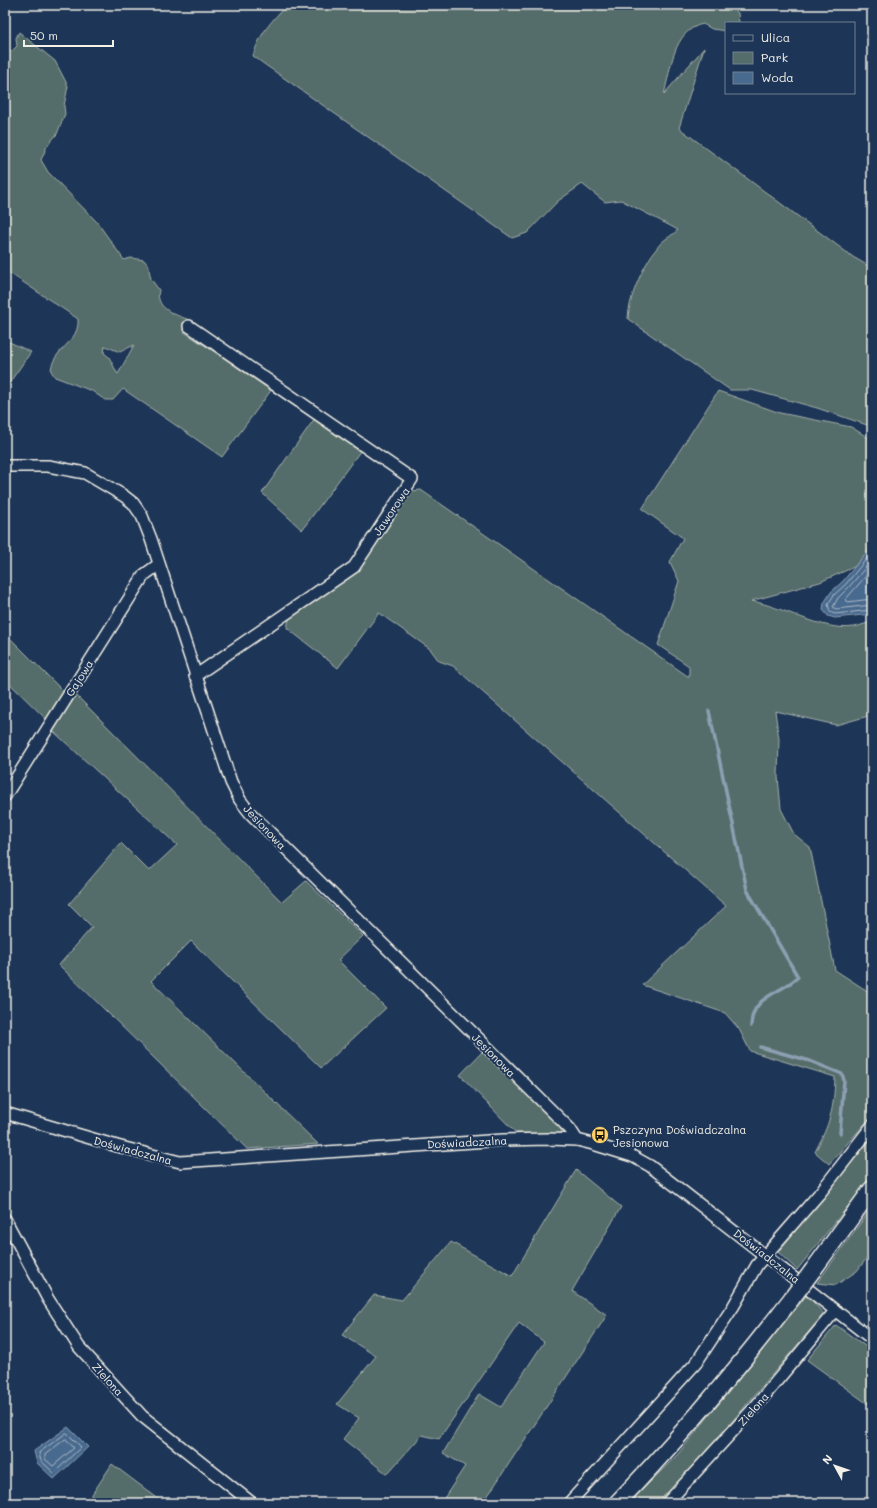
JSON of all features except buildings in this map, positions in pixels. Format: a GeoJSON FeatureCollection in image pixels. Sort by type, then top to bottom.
{"type":"FeatureCollection","features":[{"type":"Feature","properties":{"kind":"main road"},"geometry":{"type":"LineString","coordinates":[[618,1503],[662,1457],[734,1372],[792,1298],[872,1189]]}},
{"type":"Feature","properties":{"kind":"street","name":"Jaworowa"},"geometry":{"type":"LineString","coordinates":[[189,326],[412,479],[354,567],[195,676]]}},
{"type":"Feature","properties":{"kind":"street","name":"Jesionowa"},"geometry":{"type":"LineString","coordinates":[[5,466],[48,466],[85,473],[124,496],[138,509],[142,516],[231,782],[240,800],[251,814],[570,1129],[576,1140]]}},
{"type":"Feature","properties":{"kind":"street","name":"Gajowa"},"geometry":{"type":"LineString","coordinates":[[5,796],[144,575],[158,565]]}},
{"type":"Feature","properties":{"kind":"street","name":"Doświadczalna"},"geometry":{"type":"LineString","coordinates":[[5,1113],[117,1146],[180,1162],[503,1140],[576,1140],[632,1156],[650,1166],[872,1339]]}},
{"type":"Feature","properties":{"kind":"street"},"geometry":{"type":"LineString","coordinates":[[569,1503],[696,1363],[765,1255],[819,1194],[872,1126]]}},
{"type":"Feature","properties":{"kind":"street","name":"Zielona"},"geometry":{"type":"LineString","coordinates":[[5,1219],[48,1299],[79,1347],[142,1416],[252,1503]]}},
{"type":"Feature","properties":{"kind":"street","name":"Zielona"},"geometry":{"type":"LineString","coordinates":[[667,1503],[750,1412],[835,1311]]}},
{"type":"Feature","properties":{"kind":"green space"},"geometry":{"type":"Polygon","coordinates":[[[286,5],[730,5],[738,13],[739,22],[725,22],[725,31],[712,29],[703,24],[693,28],[685,34],[679,42],[664,94],[704,48],[679,128],[853,257],[872,268],[872,423],[870,426],[817,408],[752,390],[730,390],[628,319],[631,300],[649,259],[661,243],[678,230],[621,200],[605,202],[582,184],[558,201],[527,233],[512,238],[253,56],[259,40],[266,28],[286,5]]]}},
{"type":"Feature","properties":{"kind":"green space"},"geometry":{"type":"Polygon","coordinates":[[[19,32],[55,61],[68,86],[64,106],[65,114],[57,134],[47,146],[41,160],[48,172],[97,222],[124,260],[131,258],[144,260],[148,265],[151,279],[159,290],[158,296],[162,306],[176,315],[187,319],[189,326],[184,332],[272,389],[222,457],[123,389],[113,400],[105,400],[92,391],[55,377],[51,371],[56,357],[75,334],[78,319],[5,270],[5,51],[12,51],[17,46],[16,38],[19,32]],[[134,345],[120,352],[105,346],[104,353],[109,357],[118,374],[134,345]]]}},
{"type":"Feature","properties":{"kind":"green space"},"geometry":{"type":"Polygon","coordinates":[[[5,340],[31,352],[5,389],[5,340]]]}},
{"type":"Feature","properties":{"kind":"green space"},"geometry":{"type":"Polygon","coordinates":[[[718,391],[780,413],[851,427],[872,440],[872,546],[854,567],[820,582],[751,601],[829,626],[842,628],[854,627],[872,622],[872,715],[836,725],[775,711],[779,739],[778,777],[781,809],[794,834],[810,847],[835,970],[872,994],[872,1116],[829,1164],[815,1152],[828,1124],[834,1099],[835,1077],[750,1051],[739,1029],[725,1013],[642,985],[726,906],[453,666],[439,661],[430,649],[379,613],[338,668],[287,628],[289,619],[298,610],[356,570],[412,491],[421,490],[689,677],[689,666],[658,645],[679,581],[670,562],[683,538],[642,509],[718,391]]]}},
{"type":"Feature","properties":{"kind":"green space"},"geometry":{"type":"Polygon","coordinates":[[[315,418],[361,450],[302,530],[262,493],[315,418]]]}},
{"type":"Feature","properties":{"kind":"green space"},"geometry":{"type":"Polygon","coordinates":[[[5,633],[65,693],[46,719],[5,679],[5,633]]]}},
{"type":"Feature","properties":{"kind":"green space"},"geometry":{"type":"Polygon","coordinates":[[[76,695],[282,902],[306,881],[363,936],[338,960],[386,1008],[321,1068],[191,941],[151,981],[318,1144],[247,1149],[59,965],[92,927],[69,904],[121,843],[149,871],[177,845],[53,731],[76,695]]]}},
{"type":"Feature","properties":{"kind":"green space"},"geometry":{"type":"Polygon","coordinates":[[[482,1052],[559,1123],[562,1133],[552,1135],[516,1133],[460,1075],[482,1052]]]}},
{"type":"Feature","properties":{"kind":"green space"},"geometry":{"type":"Polygon","coordinates":[[[872,1138],[872,1176],[797,1270],[778,1252],[872,1138]]]}},
{"type":"Feature","properties":{"kind":"green space"},"geometry":{"type":"Polygon","coordinates":[[[576,1170],[621,1207],[572,1291],[607,1315],[483,1503],[441,1503],[465,1466],[443,1453],[479,1394],[501,1407],[544,1342],[519,1323],[439,1439],[422,1435],[387,1474],[343,1439],[359,1418],[337,1404],[376,1356],[342,1335],[374,1295],[402,1300],[451,1242],[512,1276],[576,1170]]]}},
{"type":"Feature","properties":{"kind":"green space"},"geometry":{"type":"Polygon","coordinates":[[[872,1207],[872,1251],[857,1271],[836,1285],[817,1283],[872,1207]]]}},
{"type":"Feature","properties":{"kind":"green space"},"geometry":{"type":"Polygon","coordinates":[[[807,1295],[824,1314],[687,1474],[658,1503],[629,1503],[678,1454],[807,1295]]]}},
{"type":"Feature","properties":{"kind":"green space"},"geometry":{"type":"Polygon","coordinates":[[[836,1325],[872,1351],[872,1407],[807,1360],[836,1325]]]}},
{"type":"Feature","properties":{"kind":"green space"},"geometry":{"type":"Polygon","coordinates":[[[112,1464],[164,1503],[88,1503],[87,1502],[112,1464]]]}},
{"type":"Feature","properties":{"kind":"water"},"geometry":{"type":"Polygon","coordinates":[[[872,546],[872,614],[835,618],[828,616],[823,610],[824,603],[831,592],[843,581],[872,546]]]}},
{"type":"Feature","properties":{"kind":"water"},"geometry":{"type":"Polygon","coordinates":[[[68,1427],[88,1447],[54,1479],[37,1463],[34,1451],[68,1427]]]}},
{"type":"Feature","properties":{"kind":"waterway"},"geometry":{"type":"LineString","coordinates":[[709,711],[747,890],[798,977],[761,1002],[756,1008],[751,1026]]}},
{"type":"Feature","properties":{"kind":"waterway"},"geometry":{"type":"LineString","coordinates":[[760,1047],[810,1061],[842,1074],[844,1080],[840,1133]]}},
{"type":"Feature","properties":{"kind":"place","name":"Pszczyna Doświadczalna Jesionowa"},"geometry":{"type":"Point","coordinates":[600,1135]}}]}
